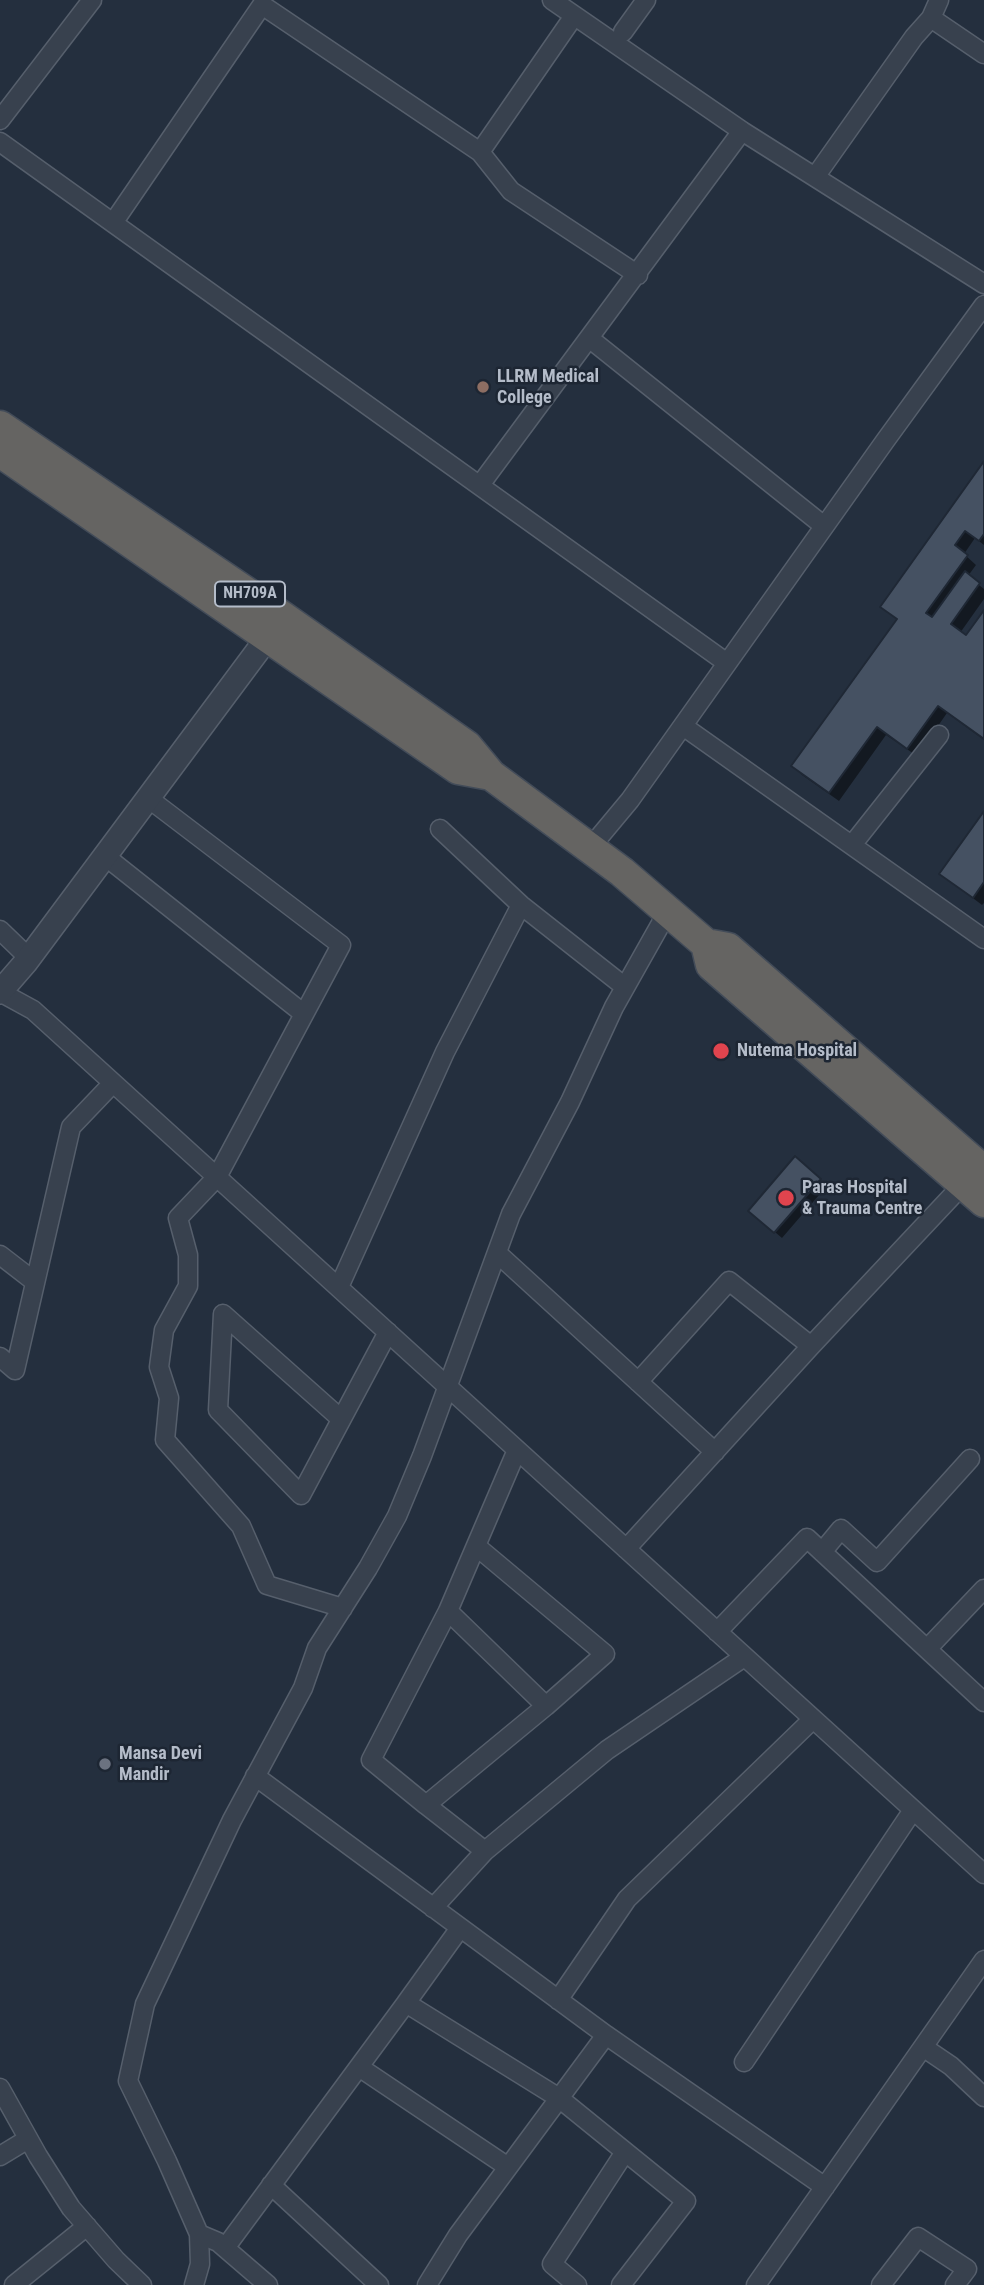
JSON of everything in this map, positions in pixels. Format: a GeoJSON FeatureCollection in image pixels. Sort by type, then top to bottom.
{"type":"FeatureCollection","features":[{"type":"Feature","properties":{"kind":"highway","name":"NH709A"},"geometry":{"type":"LineString","coordinates":[[0,426],[275,627]]}},
{"type":"Feature","properties":{"kind":"highway","name":"NH709A"},"geometry":{"type":"LineString","coordinates":[[0,452],[467,746],[491,775],[622,872],[706,944],[728,948],[978,1181]]}},
{"type":"Feature","properties":{"kind":"street"},"geometry":{"type":"LineString","coordinates":[[0,120],[92,0]]}},
{"type":"Feature","properties":{"kind":"street"},"geometry":{"type":"LineString","coordinates":[[552,0],[742,131],[984,284]]}},
{"type":"Feature","properties":{"kind":"street"},"geometry":{"type":"LineString","coordinates":[[623,32],[646,0]]}},
{"type":"Feature","properties":{"kind":"street"},"geometry":{"type":"LineString","coordinates":[[815,177],[914,37],[932,18],[940,0]]}},
{"type":"Feature","properties":{"kind":"street"},"geometry":{"type":"LineString","coordinates":[[113,223],[259,2],[480,152],[511,191],[638,275]]}},
{"type":"Feature","properties":{"kind":"street"},"geometry":{"type":"LineString","coordinates":[[480,152],[574,16]]}},
{"type":"Feature","properties":{"kind":"street"},"geometry":{"type":"LineString","coordinates":[[932,18],[984,54]]}},
{"type":"Feature","properties":{"kind":"street"},"geometry":{"type":"LineString","coordinates":[[480,485],[742,131]]}},
{"type":"Feature","properties":{"kind":"street"},"geometry":{"type":"LineString","coordinates":[[0,142],[727,663]]}},
{"type":"Feature","properties":{"kind":"street"},"geometry":{"type":"LineString","coordinates":[[590,848],[630,800],[984,305]]}},
{"type":"Feature","properties":{"kind":"street"},"geometry":{"type":"LineString","coordinates":[[589,338],[824,527]]}},
{"type":"Feature","properties":{"kind":"street"},"geometry":{"type":"LineString","coordinates":[[275,627],[29,958],[0,992],[33,1010],[984,1874]]}},
{"type":"Feature","properties":{"kind":"street"},"geometry":{"type":"LineString","coordinates":[[682,726],[984,939]]}},
{"type":"Feature","properties":{"kind":"street"},"geometry":{"type":"LineString","coordinates":[[852,845],[939,735]]}},
{"type":"Feature","properties":{"kind":"street"},"geometry":{"type":"LineString","coordinates":[[148,798],[341,945],[217,1177],[178,1217],[188,1255],[188,1286],[164,1329],[159,1367],[169,1398],[165,1440],[241,1526],[267,1585],[343,1608]]}},
{"type":"Feature","properties":{"kind":"street"},"geometry":{"type":"LineString","coordinates":[[440,829],[522,905],[625,987]]}},
{"type":"Feature","properties":{"kind":"street"},"geometry":{"type":"LineString","coordinates":[[105,856],[304,1014]]}},
{"type":"Feature","properties":{"kind":"street"},"geometry":{"type":"LineString","coordinates":[[339,1287],[445,1052],[522,905]]}},
{"type":"Feature","properties":{"kind":"street"},"geometry":{"type":"LineString","coordinates":[[194,2285],[200,2264],[199,2234],[128,2081],[145,2004],[255,1776],[303,1688],[317,1648],[368,1568],[397,1516],[422,1456],[511,1214],[570,1102],[625,987],[668,911]]}},
{"type":"Feature","properties":{"kind":"street"},"geometry":{"type":"LineString","coordinates":[[0,930],[29,958]]}},
{"type":"Feature","properties":{"kind":"street"},"geometry":{"type":"LineString","coordinates":[[0,1357],[15,1370],[71,1127],[113,1083]]}},
{"type":"Feature","properties":{"kind":"street"},"geometry":{"type":"LineString","coordinates":[[626,1549],[811,1346],[978,1181]]}},
{"type":"Feature","properties":{"kind":"street"},"geometry":{"type":"LineString","coordinates":[[497,1253],[715,1452]]}},
{"type":"Feature","properties":{"kind":"street"},"geometry":{"type":"LineString","coordinates":[[0,1255],[35,1282]]}},
{"type":"Feature","properties":{"kind":"street"},"geometry":{"type":"LineString","coordinates":[[638,1382],[729,1281],[811,1346]]}},
{"type":"Feature","properties":{"kind":"street"},"geometry":{"type":"LineString","coordinates":[[341,1419],[223,1314],[218,1410],[300,1495],[388,1332]]}},
{"type":"Feature","properties":{"kind":"street"},"geometry":{"type":"LineString","coordinates":[[485,1851],[371,1760],[448,1611],[517,1450]]}},
{"type":"Feature","properties":{"kind":"street"},"geometry":{"type":"LineString","coordinates":[[822,1552],[841,1529],[877,1562],[971,1459]]}},
{"type":"Feature","properties":{"kind":"street"},"geometry":{"type":"LineString","coordinates":[[717,1632],[807,1538],[984,1702]]}},
{"type":"Feature","properties":{"kind":"street"},"geometry":{"type":"LineString","coordinates":[[426,1805],[605,1654],[476,1545]]}},
{"type":"Feature","properties":{"kind":"street"},"geometry":{"type":"LineString","coordinates":[[927,1649],[984,1589]]}},
{"type":"Feature","properties":{"kind":"street"},"geometry":{"type":"LineString","coordinates":[[448,1611],[546,1706]]}},
{"type":"Feature","properties":{"kind":"street"},"geometry":{"type":"LineString","coordinates":[[433,1908],[485,1851],[607,1750],[744,1657]]}},
{"type":"Feature","properties":{"kind":"street"},"geometry":{"type":"LineString","coordinates":[[558,2000],[627,1899],[813,1719]]}},
{"type":"Feature","properties":{"kind":"street"},"geometry":{"type":"LineString","coordinates":[[255,1776],[606,2035],[825,2187]]}},
{"type":"Feature","properties":{"kind":"street"},"geometry":{"type":"LineString","coordinates":[[744,2062],[913,1810]]}},
{"type":"Feature","properties":{"kind":"street"},"geometry":{"type":"LineString","coordinates":[[225,2248],[460,1928]]}},
{"type":"Feature","properties":{"kind":"street"},"geometry":{"type":"LineString","coordinates":[[756,2285],[984,1959]]}},
{"type":"Feature","properties":{"kind":"street"},"geometry":{"type":"LineString","coordinates":[[406,2003],[559,2098],[686,2201],[621,2285]]}},
{"type":"Feature","properties":{"kind":"street"},"geometry":{"type":"LineString","coordinates":[[432,2283],[458,2235],[606,2035]]}},
{"type":"Feature","properties":{"kind":"street"},"geometry":{"type":"LineString","coordinates":[[923,2047],[951,2066],[984,2097]]}},
{"type":"Feature","properties":{"kind":"street"},"geometry":{"type":"LineString","coordinates":[[359,2067],[508,2167]]}},
{"type":"Feature","properties":{"kind":"street"},"geometry":{"type":"LineString","coordinates":[[0,2088],[71,2208],[116,2260],[142,2285]]}},
{"type":"Feature","properties":{"kind":"street"},"geometry":{"type":"LineString","coordinates":[[0,2156],[28,2139]]}},
{"type":"Feature","properties":{"kind":"street"},"geometry":{"type":"LineString","coordinates":[[577,2285],[552,2264],[625,2151]]}},
{"type":"Feature","properties":{"kind":"street"},"geometry":{"type":"LineString","coordinates":[[271,2185],[379,2285]]}},
{"type":"Feature","properties":{"kind":"street"},"geometry":{"type":"LineString","coordinates":[[14,2285],[87,2226]]}},
{"type":"Feature","properties":{"kind":"street"},"geometry":{"type":"LineString","coordinates":[[199,2234],[218,2242],[268,2285]]}},
{"type":"Feature","properties":{"kind":"street"},"geometry":{"type":"LineString","coordinates":[[881,2285],[918,2237],[967,2269],[955,2285]]}},
{"type":"Feature","properties":{"kind":"building"},"geometry":{"type":"Polygon","coordinates":[[[984,461],[984,534],[979,541],[965,531],[955,545],[968,555],[926,613],[932,617],[965,571],[980,583],[951,624],[966,635],[984,610],[984,739],[938,706],[907,749],[877,727],[829,793],[791,766],[897,619],[880,607],[984,461]]]}},
{"type":"Feature","properties":{"kind":"building"},"geometry":{"type":"Polygon","coordinates":[[[984,811],[984,882],[973,898],[939,874],[984,811]]]}},
{"type":"Feature","properties":{"kind":"building"},"geometry":{"type":"Polygon","coordinates":[[[795,1156],[821,1179],[774,1233],[748,1211],[795,1156]]]}},
{"type":"Feature","properties":{"kind":"place","name":"LLRM Medical College"},"geometry":{"type":"Point","coordinates":[483,387]}},
{"type":"Feature","properties":{"kind":"place","name":"Nutema Hospital"},"geometry":{"type":"Point","coordinates":[721,1051]}},
{"type":"Feature","properties":{"kind":"place","name":"Paras Hospital & Trauma Centre"},"geometry":{"type":"Point","coordinates":[786,1198]}},
{"type":"Feature","properties":{"kind":"place","name":"Mansa Devi Mandir"},"geometry":{"type":"Point","coordinates":[105,1764]}}]}
